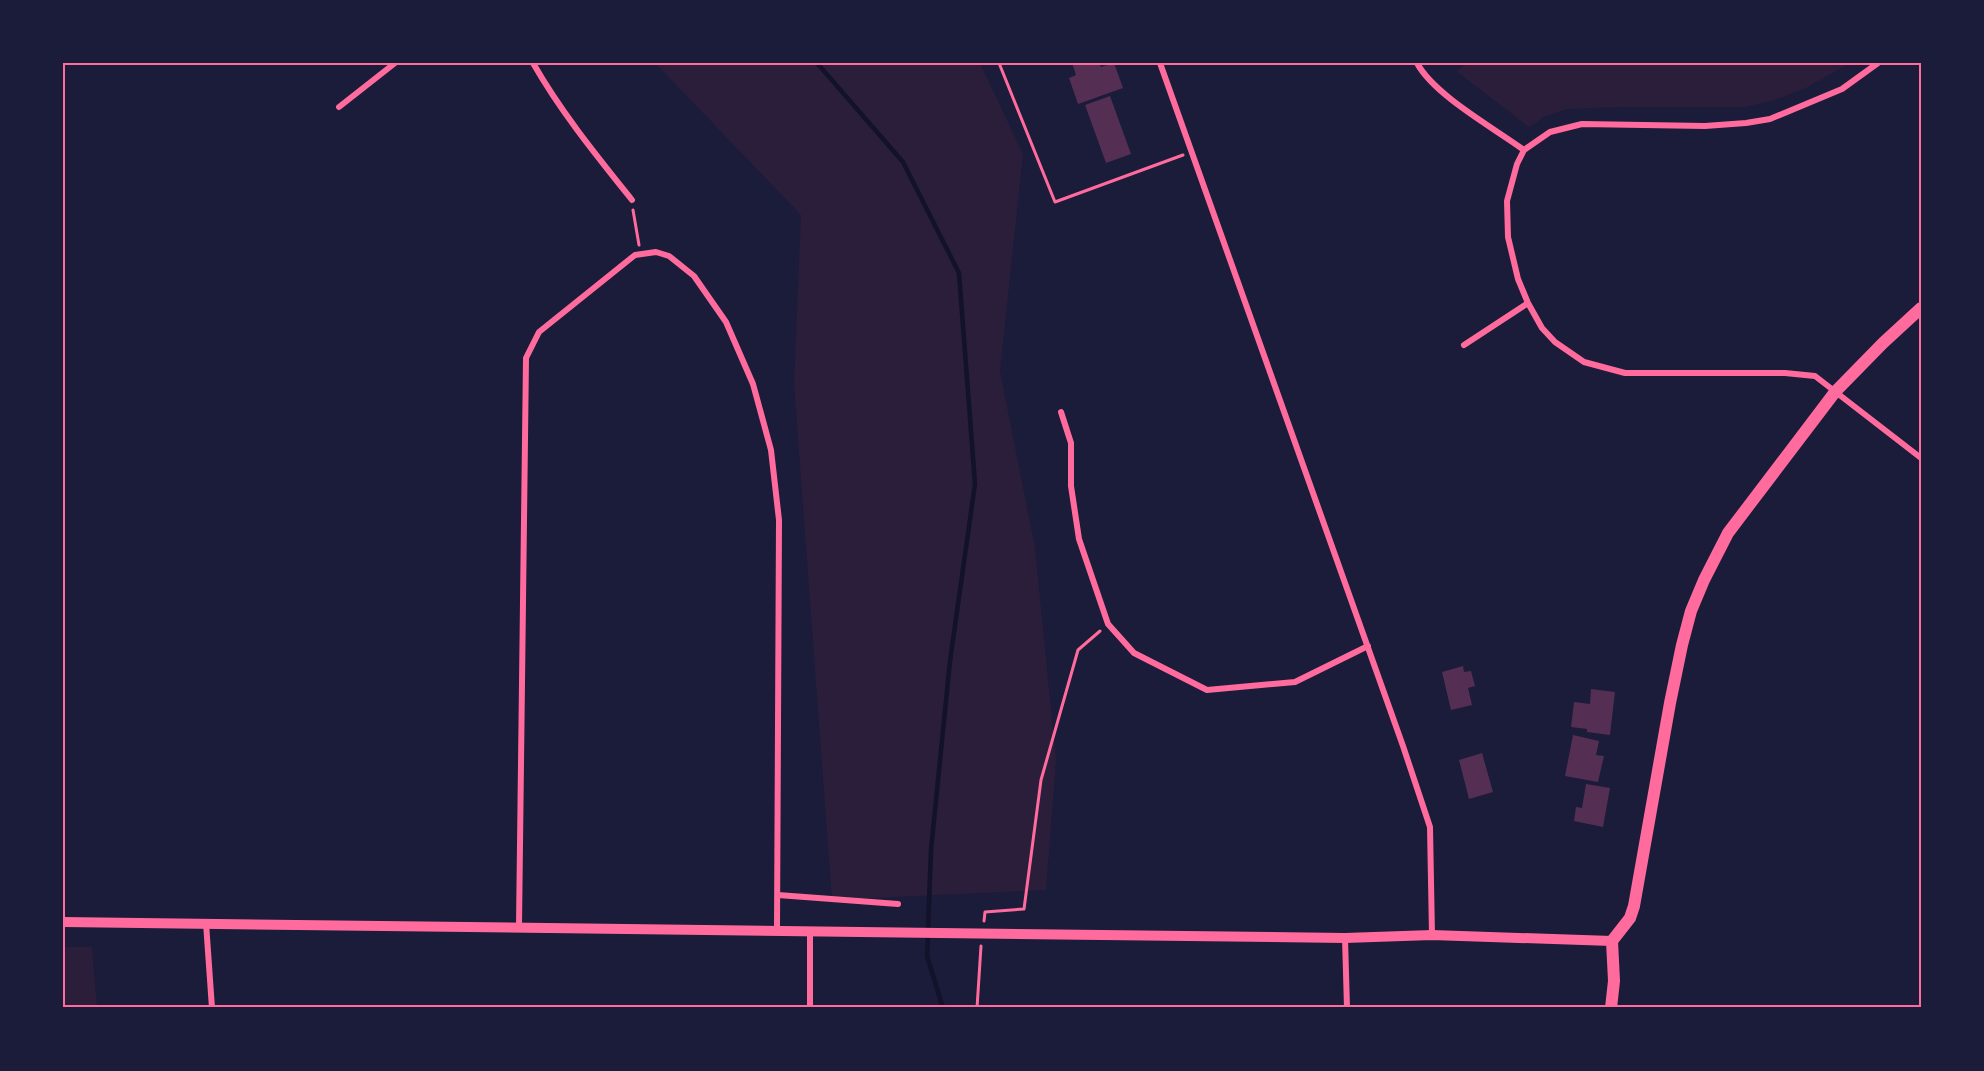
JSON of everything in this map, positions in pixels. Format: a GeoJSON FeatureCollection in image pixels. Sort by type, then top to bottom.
{"type":"FeatureCollection","features":[{"type":"Feature","properties":{"kind":"main road"},"geometry":{"type":"LineString","coordinates":[[1611,1008],[1614,981],[1612,941],[1630,918],[1634,906],[1670,703],[1691,611],[1704,580],[1728,533],[1835,392],[1921,308]]}},
{"type":"Feature","properties":{"kind":"street"},"geometry":{"type":"LineString","coordinates":[[339,107],[395,63]]}},
{"type":"Feature","properties":{"kind":"street"},"geometry":{"type":"LineString","coordinates":[[533,63],[551,94],[577,130],[632,200]]}},
{"type":"Feature","properties":{"kind":"street"},"geometry":{"type":"LineString","coordinates":[[1160,63],[1430,826],[1432,935]]}},
{"type":"Feature","properties":{"kind":"street"},"geometry":{"type":"LineString","coordinates":[[1417,63],[1433,83],[1456,102],[1524,150]]}},
{"type":"Feature","properties":{"kind":"street"},"geometry":{"type":"LineString","coordinates":[[1878,63],[1842,88],[1770,119],[1705,126],[1572,125],[1550,132],[1524,150],[1510,185],[1506,220],[1512,257],[1528,303],[1542,328],[1555,342],[1584,362],[1625,373],[1808,375],[1822,380],[1921,458]]}},
{"type":"Feature","properties":{"kind":"street"},"geometry":{"type":"LineString","coordinates":[[519,926],[526,358],[539,332],[640,252],[662,253],[686,268],[726,322],[753,384],[771,450],[779,520],[777,930]]}},
{"type":"Feature","properties":{"kind":"street"},"geometry":{"type":"LineString","coordinates":[[1464,345],[1528,303]]}},
{"type":"Feature","properties":{"kind":"street"},"geometry":{"type":"LineString","coordinates":[[1061,412],[1071,443],[1071,486],[1079,539],[1108,624],[1134,652],[1207,690],[1295,682],[1368,646]]}},
{"type":"Feature","properties":{"kind":"street"},"geometry":{"type":"LineString","coordinates":[[778,896],[898,904]]}},
{"type":"Feature","properties":{"kind":"street"},"geometry":{"type":"LineString","coordinates":[[63,922],[1345,938],[1432,935],[1612,941]]}},
{"type":"Feature","properties":{"kind":"street"},"geometry":{"type":"LineString","coordinates":[[206,923],[212,1008]]}},
{"type":"Feature","properties":{"kind":"street"},"geometry":{"type":"LineString","coordinates":[[810,932],[810,1008]]}},
{"type":"Feature","properties":{"kind":"street"},"geometry":{"type":"LineString","coordinates":[[1345,938],[1347,1008]]}},
{"type":"Feature","properties":{"kind":"path"},"geometry":{"type":"LineString","coordinates":[[999,63],[1055,202],[1192,152]]}},
{"type":"Feature","properties":{"kind":"path"},"geometry":{"type":"LineString","coordinates":[[632,200],[640,252]]}},
{"type":"Feature","properties":{"kind":"path"},"geometry":{"type":"LineString","coordinates":[[977,1008],[982,934],[986,912],[1024,909],[1041,780],[1078,650],[1108,624]]}},
{"type":"Feature","properties":{"kind":"shaded area"},"geometry":{"type":"Polygon","coordinates":[[[655,63],[980,63],[1023,154],[1000,371],[1035,548],[1056,760],[1046,890],[832,900],[794,384],[801,215],[655,63]]]}},
{"type":"Feature","properties":{"kind":"shaded area"},"geometry":{"type":"Polygon","coordinates":[[[1468,63],[1850,63],[1806,88],[1775,100],[1745,107],[1567,109],[1544,117],[1529,127],[1456,71],[1468,63]]]}},
{"type":"Feature","properties":{"kind":"shaded area"},"geometry":{"type":"Polygon","coordinates":[[[63,947],[92,947],[97,1008],[63,1008],[63,947]]]}},
{"type":"Feature","properties":{"kind":"building"},"geometry":{"type":"Polygon","coordinates":[[[1072,63],[1099,63],[1101,67],[1114,63],[1123,88],[1078,104],[1069,78],[1076,75],[1072,63]]]}},
{"type":"Feature","properties":{"kind":"building"},"geometry":{"type":"Polygon","coordinates":[[[1110,96],[1131,154],[1106,163],[1085,105],[1110,96]]]}},
{"type":"Feature","properties":{"kind":"building"},"geometry":{"type":"Polygon","coordinates":[[[1463,666],[1464,672],[1471,671],[1475,686],[1468,688],[1472,705],[1451,710],[1442,672],[1463,666]]]}},
{"type":"Feature","properties":{"kind":"building"},"geometry":{"type":"Polygon","coordinates":[[[1591,689],[1615,692],[1610,735],[1571,727],[1574,702],[1590,704],[1591,689]]]}},
{"type":"Feature","properties":{"kind":"building"},"geometry":{"type":"Polygon","coordinates":[[[1573,735],[1599,741],[1596,755],[1604,756],[1598,782],[1565,776],[1573,735]]]}},
{"type":"Feature","properties":{"kind":"building"},"geometry":{"type":"Polygon","coordinates":[[[1482,753],[1493,792],[1469,799],[1459,760],[1482,753]]]}},
{"type":"Feature","properties":{"kind":"building"},"geometry":{"type":"Polygon","coordinates":[[[1586,784],[1610,788],[1603,827],[1574,821],[1576,807],[1582,808],[1586,784]]]}},
{"type":"Feature","properties":{"kind":"waterway"},"geometry":{"type":"LineString","coordinates":[[817,63],[903,162],[959,273],[975,484],[950,661],[931,850],[927,956],[943,1008]]}}]}
